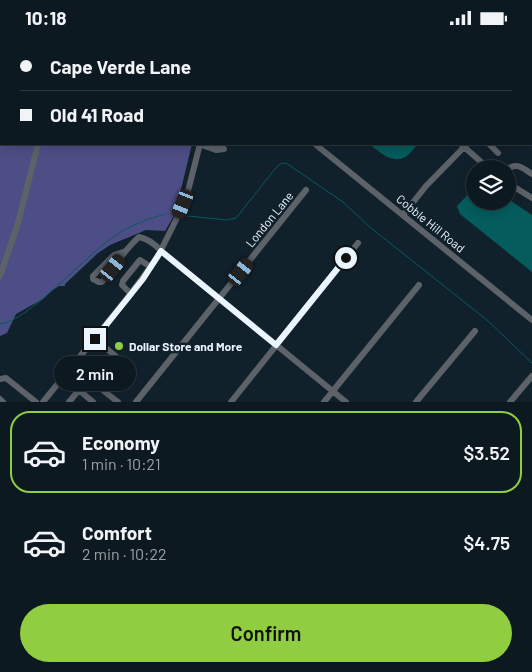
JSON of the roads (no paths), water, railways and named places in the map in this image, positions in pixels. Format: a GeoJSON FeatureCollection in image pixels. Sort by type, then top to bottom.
{"type":"FeatureCollection","features":[{"type":"Feature","properties":{"kind":"street"},"geometry":{"type":"LineString","coordinates":[[0,276],[18,223],[38,145]]}},
{"type":"Feature","properties":{"kind":"street"},"geometry":{"type":"LineString","coordinates":[[43,402],[131,294],[161,251],[188,191],[202,145],[216,150],[226,146]]}},
{"type":"Feature","properties":{"kind":"street","name":"Cobble Hill Road"},"geometry":{"type":"LineString","coordinates":[[316,145],[532,320]]}},
{"type":"Feature","properties":{"kind":"street"},"geometry":{"type":"LineString","coordinates":[[403,215],[426,186],[464,145],[480,160]]}},
{"type":"Feature","properties":{"kind":"street"},"geometry":{"type":"LineString","coordinates":[[490,145],[498,153]]}},
{"type":"Feature","properties":{"kind":"street"},"geometry":{"type":"LineString","coordinates":[[516,166],[532,174]]}},
{"type":"Feature","properties":{"kind":"street"},"geometry":{"type":"LineString","coordinates":[[516,188],[532,199]]}},
{"type":"Feature","properties":{"kind":"street","name":"London Lane"},"geometry":{"type":"LineString","coordinates":[[136,402],[306,190]]}},
{"type":"Feature","properties":{"kind":"street"},"geometry":{"type":"LineString","coordinates":[[126,251],[114,255],[93,276],[93,279],[102,282],[126,251],[129,246],[139,237],[155,243],[161,251],[346,402]]}},
{"type":"Feature","properties":{"kind":"street"},"geometry":{"type":"LineString","coordinates":[[230,402],[358,243]]}},
{"type":"Feature","properties":{"kind":"street"},"geometry":{"type":"LineString","coordinates":[[131,294],[122,285],[123,281],[140,260],[151,267]]}},
{"type":"Feature","properties":{"kind":"street"},"geometry":{"type":"LineString","coordinates":[[324,402],[418,285]]}},
{"type":"Feature","properties":{"kind":"street"},"geometry":{"type":"LineString","coordinates":[[416,402],[475,331]]}},
{"type":"Feature","properties":{"kind":"street"},"geometry":{"type":"LineString","coordinates":[[95,339],[119,359]]}},
{"type":"Feature","properties":{"kind":"street"},"geometry":{"type":"LineString","coordinates":[[72,366],[118,402]]}},
{"type":"Feature","properties":{"kind":"street"},"geometry":{"type":"LineString","coordinates":[[510,402],[532,376]]}},
{"type":"Feature","properties":{"kind":"street"},"geometry":{"type":"LineString","coordinates":[[0,379],[6,378],[36,402]]}},
{"type":"Feature","properties":{"kind":"street"},"geometry":{"type":"LineString","coordinates":[[69,402],[79,390],[93,402]]}},
{"type":"Feature","properties":{"kind":"street"},"geometry":{"type":"LineString","coordinates":[[0,399],[4,402]]}},
{"type":"Feature","properties":{"kind":"waterway"},"geometry":{"type":"LineString","coordinates":[[188,216],[227,220],[236,218],[275,169],[280,164],[286,163],[343,202],[371,228],[487,320],[532,363]]}},
{"type":"Feature","properties":{"kind":"waterway"},"geometry":{"type":"LineString","coordinates":[[0,324],[12,320],[42,300],[116,235],[128,228],[165,214]]}},
{"type":"Feature","properties":{"kind":"place","name":"Dollar Store and More"},"geometry":{"type":"Point","coordinates":[119,346]}}]}
